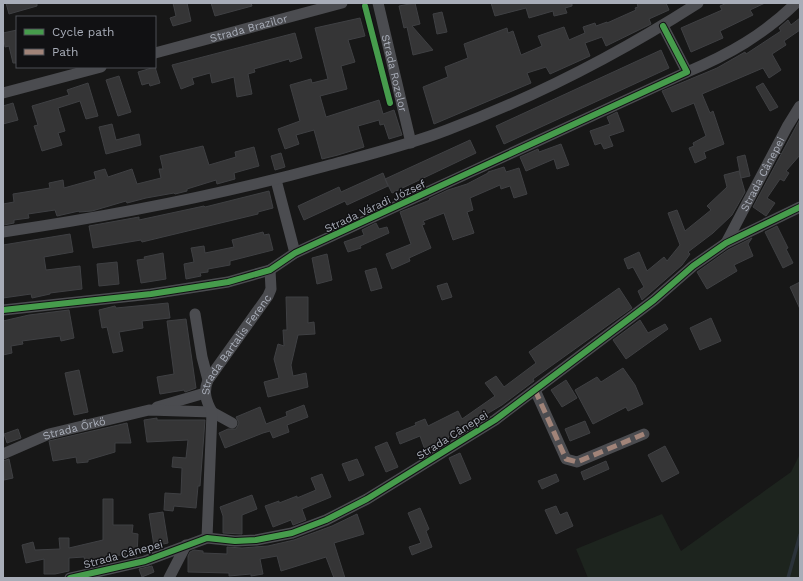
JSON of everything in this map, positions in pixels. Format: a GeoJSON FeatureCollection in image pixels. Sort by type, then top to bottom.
{"type":"FeatureCollection","features":[{"type":"Feature","properties":{"kind":"street","name":"Strada Brazilor"},"geometry":{"type":"LineString","coordinates":[[156,53],[342,3]]}},
{"type":"Feature","properties":{"kind":"street","name":"Strada Rozelor"},"geometry":{"type":"LineString","coordinates":[[378,3],[410,143]]}},
{"type":"Feature","properties":{"kind":"street"},"geometry":{"type":"LineString","coordinates":[[3,232],[132,212],[276,180],[410,143],[455,127],[562,80],[663,26],[698,3]]}},
{"type":"Feature","properties":{"kind":"street","name":"Strada Váradi József"},"geometry":{"type":"LineString","coordinates":[[3,310],[158,293],[228,282],[270,270],[296,253],[687,72],[755,38],[772,26],[796,3]]}},
{"type":"Feature","properties":{"kind":"street"},"geometry":{"type":"LineString","coordinates":[[663,26],[687,72]]}},
{"type":"Feature","properties":{"kind":"street"},"geometry":{"type":"LineString","coordinates":[[3,93],[97,68]]}},
{"type":"Feature","properties":{"kind":"street","name":"Strada Cânepei"},"geometry":{"type":"LineString","coordinates":[[726,243],[784,133],[800,106]]}},
{"type":"Feature","properties":{"kind":"street"},"geometry":{"type":"LineString","coordinates":[[276,180],[296,253]]}},
{"type":"Feature","properties":{"kind":"street","name":"Strada Cânepei"},"geometry":{"type":"LineString","coordinates":[[70,578],[163,556],[186,545],[207,538],[235,541],[256,540],[292,533],[326,520],[367,499],[495,420],[654,300],[693,266],[726,243],[800,207]]}},
{"type":"Feature","properties":{"kind":"street","name":"Strada Bartalis Ferenc"},"geometry":{"type":"LineString","coordinates":[[207,538],[212,412],[205,393],[208,380],[268,296],[271,289],[270,270]]}},
{"type":"Feature","properties":{"kind":"street"},"geometry":{"type":"LineString","coordinates":[[195,314],[202,357],[208,380]]}},
{"type":"Feature","properties":{"kind":"street"},"geometry":{"type":"LineString","coordinates":[[534,390],[566,459],[571,462],[577,462],[644,434]]}},
{"type":"Feature","properties":{"kind":"street","name":"Strada Őrkő"},"geometry":{"type":"LineString","coordinates":[[3,454],[49,434],[149,410],[205,393]]}},
{"type":"Feature","properties":{"kind":"street","name":"Strada Őrkő"},"geometry":{"type":"LineString","coordinates":[[149,410],[212,412],[232,423]]}},
{"type":"Feature","properties":{"kind":"street"},"geometry":{"type":"LineString","coordinates":[[168,578],[186,545]]}},
{"type":"Feature","properties":{"kind":"shaded area"},"geometry":{"type":"Polygon","coordinates":[[[800,454],[800,578],[588,578],[576,549],[662,514],[681,551],[791,472],[800,454]]]}},
{"type":"Feature","properties":{"kind":"building"},"geometry":{"type":"Polygon","coordinates":[[[6,3],[37,3],[37,6],[9,14],[6,3]]]}},
{"type":"Feature","properties":{"kind":"building"},"geometry":{"type":"Polygon","coordinates":[[[173,3],[187,3],[191,21],[173,26],[170,18],[176,16],[173,3]]]}},
{"type":"Feature","properties":{"kind":"building"},"geometry":{"type":"Polygon","coordinates":[[[211,3],[251,3],[252,6],[215,16],[211,3]]]}},
{"type":"Feature","properties":{"kind":"building"},"geometry":{"type":"Polygon","coordinates":[[[415,3],[420,24],[412,26],[433,50],[413,55],[407,27],[404,28],[399,6],[415,3]]]}},
{"type":"Feature","properties":{"kind":"building"},"geometry":{"type":"Polygon","coordinates":[[[491,3],[572,3],[572,6],[565,8],[567,13],[554,16],[553,11],[529,18],[526,8],[495,16],[491,3]]]}},
{"type":"Feature","properties":{"kind":"building"},"geometry":{"type":"Polygon","coordinates":[[[637,3],[666,3],[669,10],[649,19],[651,24],[606,46],[602,37],[585,43],[590,56],[550,74],[546,67],[527,73],[531,83],[434,124],[423,87],[448,77],[445,67],[468,58],[464,44],[507,28],[508,33],[513,31],[521,55],[542,46],[538,36],[564,27],[569,40],[585,33],[583,27],[595,23],[596,26],[607,23],[636,10],[635,8],[638,7],[637,3]]]}},
{"type":"Feature","properties":{"kind":"building"},"geometry":{"type":"Polygon","coordinates":[[[727,3],[765,3],[750,10],[753,15],[720,31],[723,38],[691,52],[681,28],[722,10],[720,6],[727,3]]]}},
{"type":"Feature","properties":{"kind":"building"},"geometry":{"type":"Polygon","coordinates":[[[442,12],[447,32],[437,34],[433,14],[442,12]]]}},
{"type":"Feature","properties":{"kind":"building"},"geometry":{"type":"Polygon","coordinates":[[[360,18],[365,36],[348,40],[355,62],[341,66],[347,89],[320,96],[326,117],[379,100],[383,114],[394,110],[402,135],[389,139],[384,124],[380,125],[379,120],[358,126],[364,147],[322,159],[314,130],[296,135],[299,144],[285,149],[278,129],[300,121],[290,85],[311,79],[312,83],[328,79],[315,28],[360,18]]]}},
{"type":"Feature","properties":{"kind":"building"},"geometry":{"type":"Polygon","coordinates":[[[800,18],[800,30],[784,41],[786,45],[772,54],[781,70],[769,78],[763,68],[702,94],[710,113],[713,111],[724,144],[704,152],[706,158],[695,163],[689,148],[694,146],[693,143],[706,136],[694,103],[672,112],[662,91],[717,68],[745,52],[746,54],[781,31],[779,28],[788,20],[791,25],[800,18]]]}},
{"type":"Feature","properties":{"kind":"building"},"geometry":{"type":"Polygon","coordinates":[[[16,30],[16,63],[13,63],[9,46],[5,47],[3,33],[16,30]]]}},
{"type":"Feature","properties":{"kind":"building"},"geometry":{"type":"Polygon","coordinates":[[[295,33],[302,58],[290,62],[289,59],[254,69],[255,72],[248,74],[252,94],[237,97],[234,77],[212,83],[210,73],[192,78],[194,84],[181,89],[172,65],[295,33]]]}},
{"type":"Feature","properties":{"kind":"building"},"geometry":{"type":"Polygon","coordinates":[[[661,50],[669,68],[504,144],[496,126],[661,50]]]}},
{"type":"Feature","properties":{"kind":"building"},"geometry":{"type":"Polygon","coordinates":[[[155,68],[160,83],[150,86],[149,83],[142,85],[138,72],[155,68]]]}},
{"type":"Feature","properties":{"kind":"building"},"geometry":{"type":"Polygon","coordinates":[[[119,76],[131,112],[118,116],[106,80],[119,76]]]}},
{"type":"Feature","properties":{"kind":"building"},"geometry":{"type":"Polygon","coordinates":[[[88,83],[98,116],[86,119],[80,101],[58,108],[65,131],[58,133],[62,145],[42,151],[34,126],[38,125],[32,106],[69,95],[67,90],[88,83]]]}},
{"type":"Feature","properties":{"kind":"building"},"geometry":{"type":"Polygon","coordinates":[[[763,83],[778,107],[770,111],[756,87],[763,83]]]}},
{"type":"Feature","properties":{"kind":"building"},"geometry":{"type":"Polygon","coordinates":[[[13,103],[18,120],[3,124],[3,106],[13,103]]]}},
{"type":"Feature","properties":{"kind":"building"},"geometry":{"type":"Polygon","coordinates":[[[617,112],[624,131],[609,136],[613,146],[604,149],[601,143],[595,145],[590,131],[610,124],[607,117],[617,112]]]}},
{"type":"Feature","properties":{"kind":"building"},"geometry":{"type":"Polygon","coordinates":[[[800,119],[800,155],[786,171],[789,173],[784,181],[780,179],[767,198],[775,203],[766,216],[753,207],[800,119]]]}},
{"type":"Feature","properties":{"kind":"building"},"geometry":{"type":"Polygon","coordinates":[[[112,124],[116,140],[139,134],[141,145],[106,154],[99,127],[112,124]]]}},
{"type":"Feature","properties":{"kind":"building"},"geometry":{"type":"Polygon","coordinates":[[[470,140],[476,153],[392,193],[385,179],[470,140]]]}},
{"type":"Feature","properties":{"kind":"building"},"geometry":{"type":"Polygon","coordinates":[[[561,144],[569,165],[557,169],[554,159],[526,171],[520,157],[538,149],[539,152],[561,144]]]}},
{"type":"Feature","properties":{"kind":"building"},"geometry":{"type":"Polygon","coordinates":[[[203,146],[209,165],[236,157],[235,152],[254,147],[259,166],[234,173],[235,179],[217,184],[216,180],[175,194],[146,198],[127,203],[126,201],[92,211],[79,211],[57,216],[55,210],[28,214],[29,218],[14,220],[14,223],[4,225],[3,204],[14,202],[13,194],[50,188],[49,183],[63,180],[64,188],[96,179],[94,172],[105,169],[108,177],[132,169],[137,184],[161,178],[159,169],[163,169],[160,156],[203,146]]]}},
{"type":"Feature","properties":{"kind":"building"},"geometry":{"type":"Polygon","coordinates":[[[281,153],[285,167],[275,170],[271,156],[281,153]]]}},
{"type":"Feature","properties":{"kind":"building"},"geometry":{"type":"Polygon","coordinates":[[[745,155],[750,176],[741,178],[737,157],[745,155]]]}},
{"type":"Feature","properties":{"kind":"building"},"geometry":{"type":"Polygon","coordinates":[[[504,167],[506,172],[519,168],[527,194],[514,198],[510,186],[501,189],[500,185],[470,198],[473,210],[467,212],[474,233],[453,240],[444,213],[423,221],[425,224],[422,225],[431,248],[409,258],[410,261],[392,269],[386,254],[411,244],[400,212],[430,200],[429,199],[448,190],[467,184],[488,172],[504,167]]]}},
{"type":"Feature","properties":{"kind":"building"},"geometry":{"type":"Polygon","coordinates":[[[739,171],[745,192],[732,215],[713,233],[688,252],[690,254],[682,265],[642,300],[638,291],[644,287],[633,267],[628,269],[624,259],[639,252],[647,271],[664,257],[667,261],[680,245],[668,213],[677,210],[685,231],[711,210],[707,206],[727,187],[724,175],[739,171]]]}},
{"type":"Feature","properties":{"kind":"building"},"geometry":{"type":"Polygon","coordinates":[[[383,173],[388,186],[347,205],[345,201],[304,220],[298,206],[339,187],[341,192],[383,173]]]}},
{"type":"Feature","properties":{"kind":"building"},"geometry":{"type":"Polygon","coordinates":[[[269,191],[273,208],[258,212],[258,214],[142,242],[141,240],[93,248],[89,226],[139,217],[139,220],[205,207],[269,191]]]}},
{"type":"Feature","properties":{"kind":"building"},"geometry":{"type":"Polygon","coordinates":[[[376,223],[379,229],[387,227],[389,233],[360,246],[361,248],[348,252],[344,242],[364,235],[362,230],[376,223]]]}},
{"type":"Feature","properties":{"kind":"building"},"geometry":{"type":"Polygon","coordinates":[[[777,226],[788,248],[786,249],[793,263],[783,268],[765,232],[777,226]]]}},
{"type":"Feature","properties":{"kind":"building"},"geometry":{"type":"Polygon","coordinates":[[[263,232],[264,235],[269,234],[273,250],[230,261],[230,265],[208,269],[208,272],[200,273],[201,276],[186,279],[184,264],[194,262],[191,248],[204,246],[205,253],[234,247],[232,240],[263,232]]]}},
{"type":"Feature","properties":{"kind":"building"},"geometry":{"type":"Polygon","coordinates":[[[70,234],[73,252],[44,257],[46,270],[80,266],[82,289],[50,293],[32,298],[31,294],[3,298],[3,245],[70,234]]]}},
{"type":"Feature","properties":{"kind":"building"},"geometry":{"type":"Polygon","coordinates":[[[752,238],[748,244],[753,256],[734,265],[737,271],[707,289],[697,272],[728,250],[752,238]]]}},
{"type":"Feature","properties":{"kind":"building"},"geometry":{"type":"Polygon","coordinates":[[[163,253],[166,279],[141,283],[137,260],[163,253]]]}},
{"type":"Feature","properties":{"kind":"building"},"geometry":{"type":"Polygon","coordinates":[[[327,254],[332,280],[317,284],[312,258],[327,254]]]}},
{"type":"Feature","properties":{"kind":"building"},"geometry":{"type":"Polygon","coordinates":[[[117,262],[119,284],[99,286],[97,264],[117,262]]]}},
{"type":"Feature","properties":{"kind":"building"},"geometry":{"type":"Polygon","coordinates":[[[376,268],[382,288],[371,291],[365,271],[376,268]]]}},
{"type":"Feature","properties":{"kind":"building"},"geometry":{"type":"Polygon","coordinates":[[[800,282],[800,309],[790,287],[800,282]]]}},
{"type":"Feature","properties":{"kind":"building"},"geometry":{"type":"Polygon","coordinates":[[[447,283],[452,297],[442,300],[437,286],[447,283]]]}},
{"type":"Feature","properties":{"kind":"building"},"geometry":{"type":"Polygon","coordinates":[[[619,288],[632,308],[533,379],[534,381],[502,405],[448,437],[449,438],[435,444],[436,447],[425,450],[420,436],[400,444],[396,433],[416,425],[415,423],[425,419],[428,426],[458,411],[462,419],[495,396],[485,383],[496,376],[504,387],[536,363],[529,352],[619,288]]]}},
{"type":"Feature","properties":{"kind":"building"},"geometry":{"type":"Polygon","coordinates":[[[286,297],[308,297],[308,323],[314,322],[315,334],[298,335],[291,365],[293,376],[306,373],[308,387],[268,397],[264,382],[279,378],[274,359],[278,344],[284,346],[283,330],[287,330],[286,297]]]}},
{"type":"Feature","properties":{"kind":"building"},"geometry":{"type":"Polygon","coordinates":[[[168,303],[170,318],[142,321],[143,328],[119,332],[123,351],[113,353],[107,327],[102,328],[99,310],[115,306],[116,308],[168,303]]]}},
{"type":"Feature","properties":{"kind":"building"},"geometry":{"type":"Polygon","coordinates":[[[69,310],[74,338],[61,341],[60,336],[22,341],[23,344],[11,346],[12,353],[3,355],[3,321],[29,315],[69,310]]]}},
{"type":"Feature","properties":{"kind":"building"},"geometry":{"type":"Polygon","coordinates":[[[711,318],[721,341],[700,350],[690,328],[711,318]]]}},
{"type":"Feature","properties":{"kind":"building"},"geometry":{"type":"Polygon","coordinates":[[[186,319],[196,388],[185,392],[184,390],[160,394],[157,377],[174,374],[167,321],[186,319]]]}},
{"type":"Feature","properties":{"kind":"building"},"geometry":{"type":"Polygon","coordinates":[[[640,320],[648,333],[665,324],[668,329],[626,359],[613,340],[640,320]]]}},
{"type":"Feature","properties":{"kind":"building"},"geometry":{"type":"Polygon","coordinates":[[[623,368],[635,385],[643,404],[628,411],[626,407],[593,424],[575,390],[597,377],[601,382],[623,368]]]}},
{"type":"Feature","properties":{"kind":"building"},"geometry":{"type":"Polygon","coordinates":[[[79,370],[88,412],[74,415],[65,373],[79,370]]]}},
{"type":"Feature","properties":{"kind":"building"},"geometry":{"type":"Polygon","coordinates":[[[566,380],[577,398],[562,407],[551,390],[566,380]]]}},
{"type":"Feature","properties":{"kind":"building"},"geometry":{"type":"Polygon","coordinates":[[[304,405],[308,417],[287,425],[289,432],[273,438],[270,431],[225,448],[219,433],[228,429],[236,429],[239,423],[236,417],[260,407],[266,424],[287,416],[286,412],[304,405]]]}},
{"type":"Feature","properties":{"kind":"building"},"geometry":{"type":"Polygon","coordinates":[[[157,418],[157,420],[205,420],[200,486],[198,486],[196,508],[174,506],[173,511],[164,510],[165,493],[181,494],[182,468],[172,467],[173,457],[186,458],[188,440],[147,442],[144,420],[157,418]]]}},
{"type":"Feature","properties":{"kind":"building"},"geometry":{"type":"Polygon","coordinates":[[[585,421],[590,433],[570,441],[565,429],[585,421]]]}},
{"type":"Feature","properties":{"kind":"building"},"geometry":{"type":"Polygon","coordinates":[[[127,423],[131,443],[115,443],[115,452],[88,460],[88,462],[77,463],[76,457],[53,461],[49,441],[127,423]]]}},
{"type":"Feature","properties":{"kind":"building"},"geometry":{"type":"Polygon","coordinates":[[[18,429],[21,438],[7,443],[4,434],[18,429]]]}},
{"type":"Feature","properties":{"kind":"building"},"geometry":{"type":"Polygon","coordinates":[[[387,442],[398,467],[386,472],[375,447],[387,442]]]}},
{"type":"Feature","properties":{"kind":"building"},"geometry":{"type":"Polygon","coordinates":[[[665,446],[679,473],[662,482],[648,455],[665,446]]]}},
{"type":"Feature","properties":{"kind":"building"},"geometry":{"type":"Polygon","coordinates":[[[460,453],[471,479],[460,484],[449,458],[460,453]]]}},
{"type":"Feature","properties":{"kind":"building"},"geometry":{"type":"Polygon","coordinates":[[[9,459],[13,478],[4,480],[3,461],[9,459]]]}},
{"type":"Feature","properties":{"kind":"building"},"geometry":{"type":"Polygon","coordinates":[[[357,459],[364,475],[349,481],[342,464],[357,459]]]}},
{"type":"Feature","properties":{"kind":"building"},"geometry":{"type":"Polygon","coordinates":[[[606,461],[609,469],[584,480],[581,472],[606,461]]]}},
{"type":"Feature","properties":{"kind":"building"},"geometry":{"type":"Polygon","coordinates":[[[322,474],[331,497],[302,509],[306,520],[293,525],[291,520],[273,527],[265,506],[279,501],[279,503],[297,496],[297,498],[316,490],[311,478],[322,474]]]}},
{"type":"Feature","properties":{"kind":"building"},"geometry":{"type":"Polygon","coordinates":[[[556,474],[559,481],[542,489],[538,481],[556,474]]]}},
{"type":"Feature","properties":{"kind":"building"},"geometry":{"type":"Polygon","coordinates":[[[252,495],[257,509],[242,515],[242,534],[223,533],[223,516],[220,507],[252,495]]]}},
{"type":"Feature","properties":{"kind":"building"},"geometry":{"type":"Polygon","coordinates":[[[103,499],[113,499],[113,525],[133,525],[132,533],[138,534],[137,556],[115,555],[115,560],[97,561],[97,563],[86,566],[84,557],[69,558],[69,571],[55,574],[44,574],[44,559],[26,563],[22,545],[33,542],[35,550],[60,549],[59,538],[69,538],[69,548],[103,540],[103,499]]]}},
{"type":"Feature","properties":{"kind":"building"},"geometry":{"type":"Polygon","coordinates":[[[556,506],[560,515],[567,512],[573,526],[556,534],[545,510],[556,506]]]}},
{"type":"Feature","properties":{"kind":"building"},"geometry":{"type":"Polygon","coordinates":[[[420,508],[429,529],[426,531],[432,547],[412,555],[409,547],[421,543],[408,513],[420,508]]]}},
{"type":"Feature","properties":{"kind":"building"},"geometry":{"type":"Polygon","coordinates":[[[163,512],[168,543],[154,546],[149,514],[163,512]]]}},
{"type":"Feature","properties":{"kind":"building"},"geometry":{"type":"Polygon","coordinates":[[[357,514],[364,534],[334,543],[345,578],[334,578],[326,557],[281,571],[277,556],[260,559],[263,574],[251,576],[251,574],[229,576],[229,573],[188,572],[188,556],[190,552],[194,550],[203,551],[203,553],[227,554],[227,547],[242,548],[268,546],[294,540],[332,526],[357,514]]]}},
{"type":"Feature","properties":{"kind":"building"},"geometry":{"type":"Polygon","coordinates":[[[152,566],[154,572],[142,577],[139,569],[152,566]]]}},
{"type":"Feature","properties":{"kind":"waterway"},"geometry":{"type":"LineString","coordinates":[[788,578],[800,535]]}},
{"type":"Feature","properties":{"kind":"marked path"},"geometry":{"type":"LineString","coordinates":[[535,390],[566,459],[577,462],[644,434]]}},
{"type":"Feature","properties":{"kind":"cycle path"},"geometry":{"type":"LineString","coordinates":[[365,6],[390,103]]}},
{"type":"Feature","properties":{"kind":"cycle path"},"geometry":{"type":"LineString","coordinates":[[3,310],[151,294],[228,282],[270,270],[295,253],[687,72],[663,26]]}},
{"type":"Feature","properties":{"kind":"cycle path"},"geometry":{"type":"LineString","coordinates":[[70,578],[145,561],[207,538],[235,541],[256,540],[292,533],[326,520],[367,499],[495,420],[654,300],[693,266],[726,243],[800,207]]}}]}
